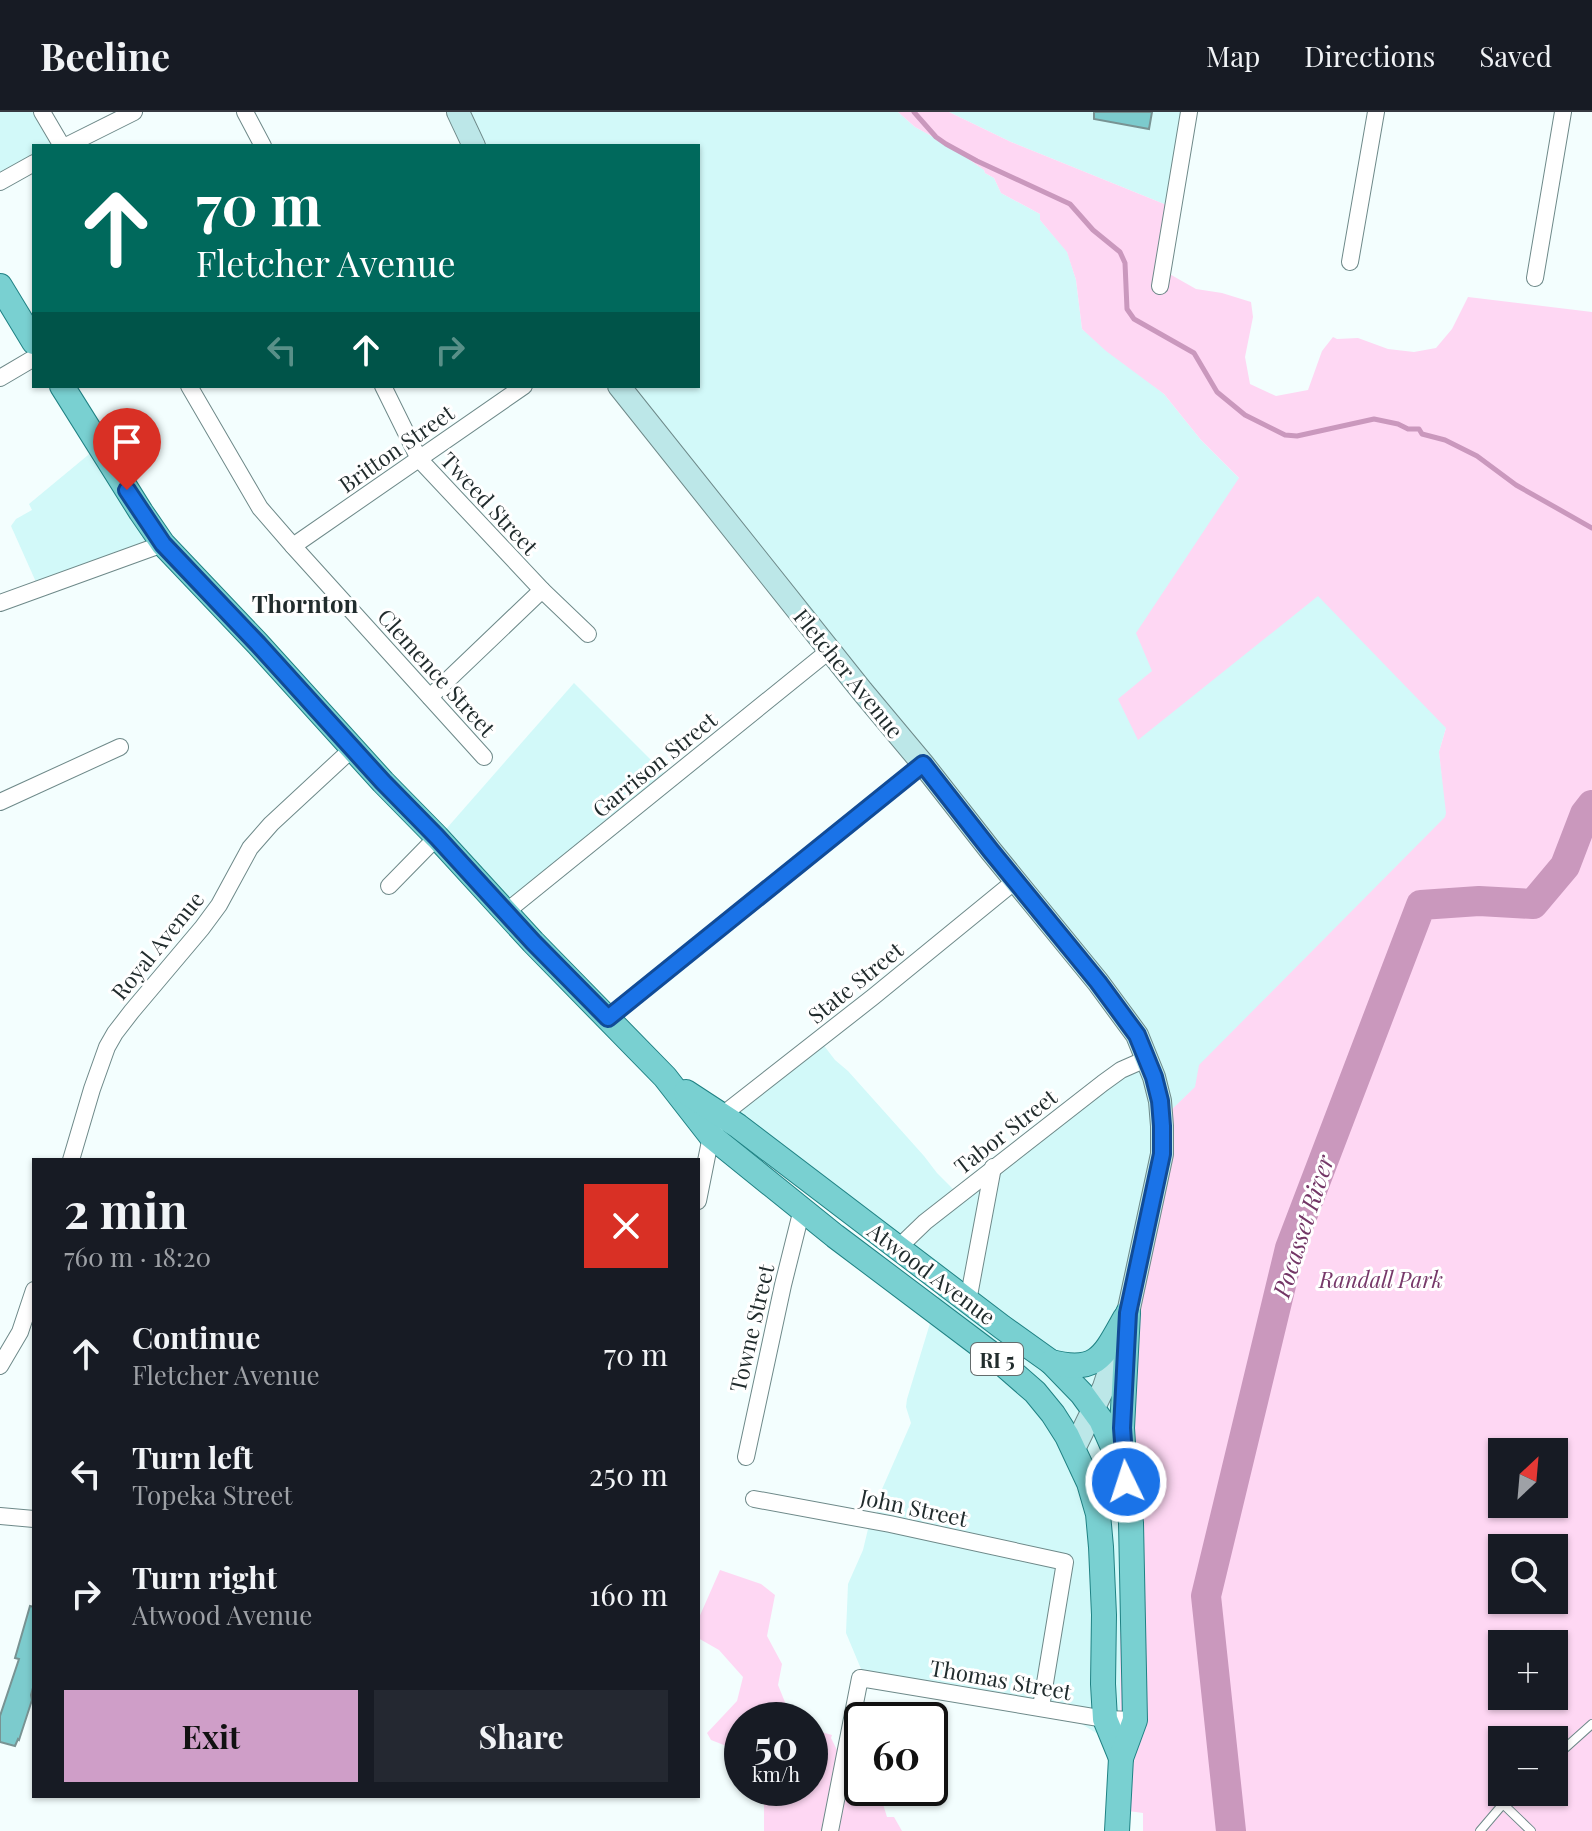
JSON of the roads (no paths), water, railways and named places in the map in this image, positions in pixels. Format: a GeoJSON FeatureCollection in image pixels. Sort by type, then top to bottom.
{"type":"FeatureCollection","features":[{"type":"Feature","properties":{"kind":"main road"},"geometry":{"type":"LineString","coordinates":[[0,286],[32,339]]}},
{"type":"Feature","properties":{"kind":"main road","name":"Atwood Avenue"},"geometry":{"type":"LineString","coordinates":[[63,388],[163,544],[383,782],[665,1077],[802,1209],[989,1352],[1035,1392],[1074,1449],[1098,1514],[1104,1615],[1105,1719],[1121,1758]]}},
{"type":"Feature","properties":{"kind":"main road","name":"Atwood Avenue"},"geometry":{"type":"LineString","coordinates":[[716,1126],[738,1126],[1051,1362],[1082,1394],[1101,1420],[1126,1482],[1131,1523],[1135,1720],[1121,1758],[1117,1831]]}},
{"type":"Feature","properties":{"kind":"main road"},"geometry":{"type":"LineString","coordinates":[[1051,1362],[1085,1366],[1100,1358],[1128,1313]]}},
{"type":"Feature","properties":{"kind":"main road"},"geometry":{"type":"LineString","coordinates":[[1126,1482],[1122,1428],[1128,1313]]}},
{"type":"Feature","properties":{"kind":"street"},"geometry":{"type":"LineString","coordinates":[[42,112],[63,144]]}},
{"type":"Feature","properties":{"kind":"street"},"geometry":{"type":"LineString","coordinates":[[68,144],[134,112]]}},
{"type":"Feature","properties":{"kind":"street"},"geometry":{"type":"LineString","coordinates":[[245,112],[262,144]]}},
{"type":"Feature","properties":{"kind":"street"},"geometry":{"type":"LineString","coordinates":[[458,112],[473,144]]}},
{"type":"Feature","properties":{"kind":"street"},"geometry":{"type":"LineString","coordinates":[[1160,286],[1189,112]]}},
{"type":"Feature","properties":{"kind":"street"},"geometry":{"type":"LineString","coordinates":[[1350,262],[1376,112]]}},
{"type":"Feature","properties":{"kind":"street"},"geometry":{"type":"LineString","coordinates":[[1535,278],[1563,112]]}},
{"type":"Feature","properties":{"kind":"street"},"geometry":{"type":"LineString","coordinates":[[0,182],[32,164]]}},
{"type":"Feature","properties":{"kind":"street"},"geometry":{"type":"LineString","coordinates":[[0,378],[32,359]]}},
{"type":"Feature","properties":{"kind":"street","name":"Clemence Street"},"geometry":{"type":"LineString","coordinates":[[190,388],[260,508],[484,757]]}},
{"type":"Feature","properties":{"kind":"street","name":"Tweed Street"},"geometry":{"type":"LineString","coordinates":[[384,388],[419,459],[542,590],[588,634]]}},
{"type":"Feature","properties":{"kind":"street","name":"Britton Street"},"geometry":{"type":"LineString","coordinates":[[293,546],[521,388]]}},
{"type":"Feature","properties":{"kind":"street","name":"Fletcher Avenue"},"geometry":{"type":"LineString","coordinates":[[621,388],[1098,982],[1137,1035],[1160,1101],[1162,1154],[1128,1313],[1104,1387],[1074,1449]]}},
{"type":"Feature","properties":{"kind":"street"},"geometry":{"type":"LineString","coordinates":[[0,603],[163,544]]}},
{"type":"Feature","properties":{"kind":"street"},"geometry":{"type":"LineString","coordinates":[[430,697],[542,590]]}},
{"type":"Feature","properties":{"kind":"street","name":"Garrison Street"},"geometry":{"type":"LineString","coordinates":[[506,912],[830,650]]}},
{"type":"Feature","properties":{"kind":"street"},"geometry":{"type":"LineString","coordinates":[[0,802],[120,747]]}},
{"type":"Feature","properties":{"kind":"street","name":"Royal Avenue"},"geometry":{"type":"LineString","coordinates":[[72,1158],[92,1089],[115,1033],[219,905],[257,840],[353,748]]}},
{"type":"Feature","properties":{"kind":"street"},"geometry":{"type":"LineString","coordinates":[[608,1018],[923,764]]}},
{"type":"Feature","properties":{"kind":"street"},"geometry":{"type":"LineString","coordinates":[[389,886],[437,837]]}},
{"type":"Feature","properties":{"kind":"street","name":"State Street"},"geometry":{"type":"LineString","coordinates":[[716,1126],[1015,881]]}},
{"type":"Feature","properties":{"kind":"street","name":"Tabor Street"},"geometry":{"type":"LineString","coordinates":[[898,1248],[993,1167],[1103,1083],[1121,1070],[1146,1059]]}},
{"type":"Feature","properties":{"kind":"street"},"geometry":{"type":"LineString","coordinates":[[700,1193],[716,1126]]}},
{"type":"Feature","properties":{"kind":"street"},"geometry":{"type":"LineString","coordinates":[[968,1301],[993,1167]]}},
{"type":"Feature","properties":{"kind":"street","name":"Towne Street"},"geometry":{"type":"LineString","coordinates":[[746,1457],[802,1209]]}},
{"type":"Feature","properties":{"kind":"street"},"geometry":{"type":"LineString","coordinates":[[0,1366],[20,1332],[32,1296]]}},
{"type":"Feature","properties":{"kind":"street","name":"John Street"},"geometry":{"type":"LineString","coordinates":[[754,1499],[890,1524],[1065,1562],[1041,1707]]}},
{"type":"Feature","properties":{"kind":"street"},"geometry":{"type":"LineString","coordinates":[[0,1516],[32,1519]]}},
{"type":"Feature","properties":{"kind":"street","name":"Thomas Street"},"geometry":{"type":"LineString","coordinates":[[830,1831],[860,1678],[1105,1719],[1135,1720]]}},
{"type":"Feature","properties":{"kind":"lane"},"geometry":{"type":"LineString","coordinates":[[1568,1745],[1592,1724]]}},
{"type":"Feature","properties":{"kind":"lane"},"geometry":{"type":"LineString","coordinates":[[1480,1831],[1501,1806]]}},
{"type":"Feature","properties":{"kind":"lane"},"geometry":{"type":"LineString","coordinates":[[1505,1806],[1531,1831]]}},
{"type":"Feature","properties":{"kind":"waterway"},"geometry":{"type":"LineString","coordinates":[[914,112],[946,144],[1070,204],[1093,230],[1120,252],[1125,263],[1127,309],[1134,319],[1194,353],[1217,392],[1245,415],[1285,435],[1297,436],[1374,419],[1419,429],[1422,434],[1445,440],[1477,456],[1516,485],[1592,528]]}},
{"type":"Feature","properties":{"kind":"waterway","name":"Pocasset River"},"geometry":{"type":"LineString","coordinates":[[1231,1831],[1206,1596],[1290,1248],[1421,905],[1479,901],[1533,904],[1565,866],[1585,814],[1592,805]]}},
{"type":"Feature","properties":{"kind":"district","name":"Thornton"},"geometry":{"type":"Point","coordinates":[305,603]}},
{"type":"Feature","properties":{"kind":"park label","name":"Randall Park"},"geometry":{"type":"Point","coordinates":[1381,1279]}}]}
